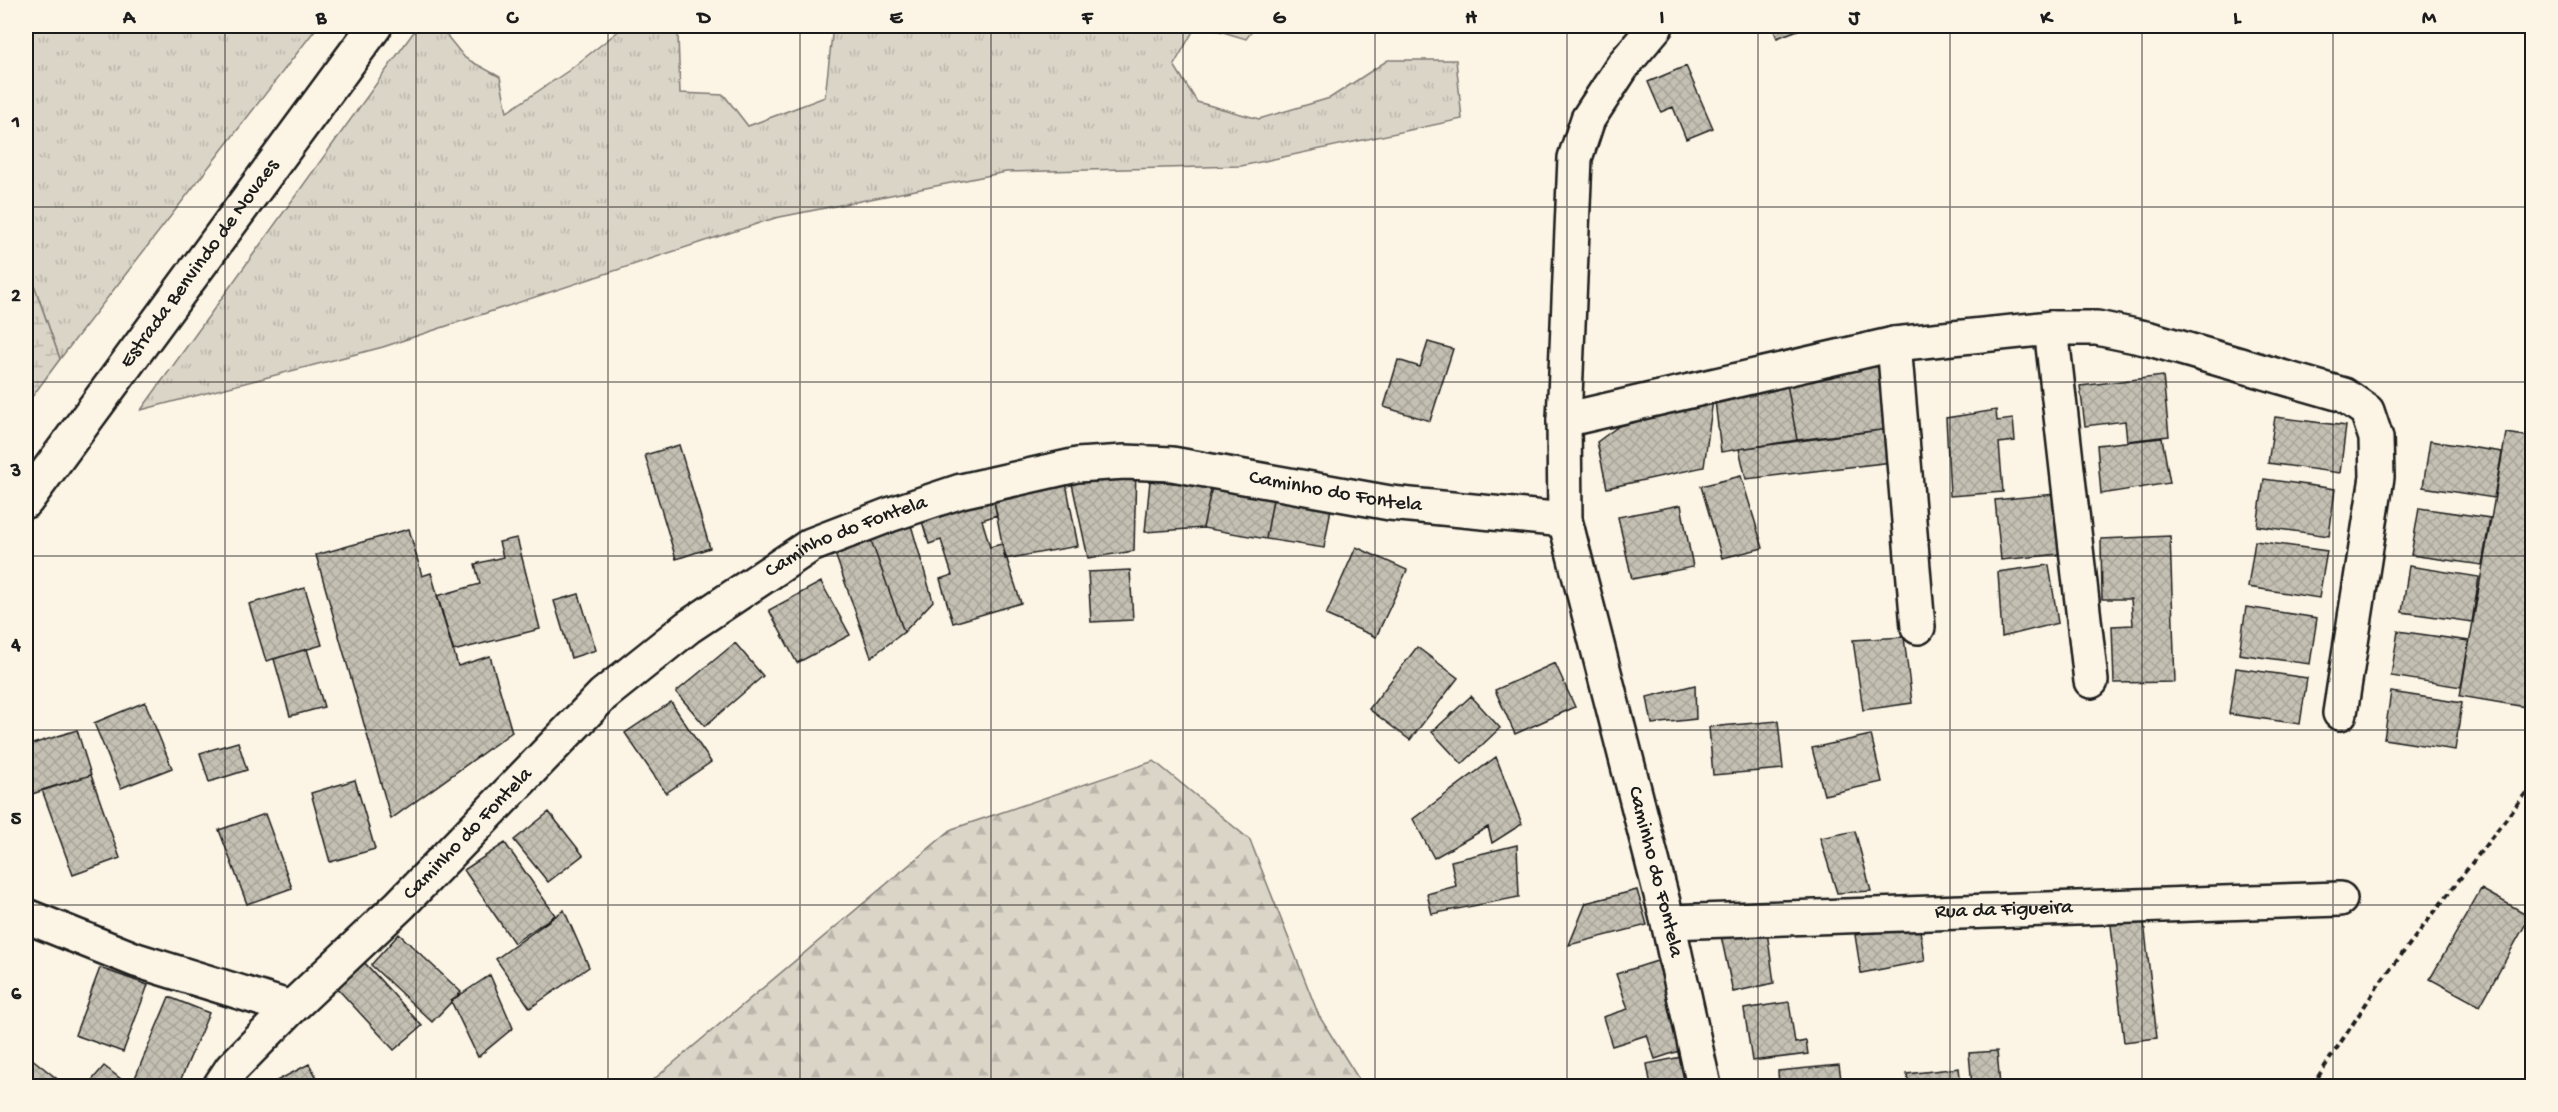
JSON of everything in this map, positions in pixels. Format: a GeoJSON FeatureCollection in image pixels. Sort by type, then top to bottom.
{"type":"FeatureCollection","features":[{"type":"Feature","properties":{"kind":"street","name":"Estrada Benvindo de Novaes"},"geometry":{"type":"LineString","coordinates":[[26,501],[375,26]]}},
{"type":"Feature","properties":{"kind":"street","name":"Caminho do Fontela"},"geometry":{"type":"LineString","coordinates":[[1656,26],[1624,64],[1588,119],[1575,158],[1564,420],[1565,519],[1668,922],[1704,1086]]}},
{"type":"Feature","properties":{"kind":"street"},"geometry":{"type":"LineString","coordinates":[[2051,328],[2091,681]]}},
{"type":"Feature","properties":{"kind":"street"},"geometry":{"type":"LineString","coordinates":[[1564,420],[1894,344],[2051,328],[2097,328],[2150,339],[2344,395],[2367,411],[2376,438],[2377,477],[2340,713]]}},
{"type":"Feature","properties":{"kind":"street"},"geometry":{"type":"LineString","coordinates":[[1894,344],[1918,627]]}},
{"type":"Feature","properties":{"kind":"street","name":"Caminho do Fontela"},"geometry":{"type":"LineString","coordinates":[[220,1086],[232,1068],[291,1008],[400,906],[603,695],[688,627],[811,545],[961,491],[1077,465],[1125,462],[1172,465],[1390,503],[1565,519]]}},
{"type":"Feature","properties":{"kind":"street","name":"Rua da Figueira"},"geometry":{"type":"LineString","coordinates":[[1668,922],[2340,899]]}},
{"type":"Feature","properties":{"kind":"street"},"geometry":{"type":"LineString","coordinates":[[26,916],[136,960],[291,1008]]}},
{"type":"Feature","properties":{"kind":"path"},"geometry":{"type":"LineString","coordinates":[[2312,1086],[2379,984],[2532,785]]}},
{"type":"Feature","properties":{"kind":"green space"},"geometry":{"type":"Polygon","coordinates":[[[26,26],[318,26],[60,359],[26,262],[26,26]]]}},
{"type":"Feature","properties":{"kind":"green space"},"geometry":{"type":"Polygon","coordinates":[[[418,26],[439,26],[465,58],[500,77],[507,112],[568,71],[625,26],[669,26],[678,35],[680,93],[724,95],[748,126],[825,97],[833,26],[1196,26],[1174,65],[1197,102],[1259,119],[1330,98],[1388,60],[1456,60],[1462,119],[1241,166],[1006,172],[775,218],[383,347],[141,410],[418,26]]]}},
{"type":"Feature","properties":{"kind":"green space"},"geometry":{"type":"Polygon","coordinates":[[[1203,26],[1256,26],[1246,39],[1203,26]]]}},
{"type":"Feature","properties":{"kind":"green space"},"geometry":{"type":"Polygon","coordinates":[[[26,262],[60,359],[26,405],[26,262]]]}},
{"type":"Feature","properties":{"kind":"green space"},"geometry":{"type":"Polygon","coordinates":[[[1154,761],[1250,840],[1319,1016],[1363,1086],[646,1086],[952,829],[1154,761]]]}},
{"type":"Feature","properties":{"kind":"building"},"geometry":{"type":"Polygon","coordinates":[[[1772,26],[1808,26],[1777,38],[1772,26]]]}},
{"type":"Feature","properties":{"kind":"building"},"geometry":{"type":"Polygon","coordinates":[[[1686,66],[1713,128],[1686,139],[1673,107],[1661,112],[1648,82],[1686,66]]]}},
{"type":"Feature","properties":{"kind":"building"},"geometry":{"type":"Polygon","coordinates":[[[1428,342],[1453,349],[1430,421],[1384,407],[1398,360],[1420,367],[1428,342]]]}},
{"type":"Feature","properties":{"kind":"building"},"geometry":{"type":"Polygon","coordinates":[[[1880,366],[1889,429],[1797,440],[1786,378],[1880,366]]]}},
{"type":"Feature","properties":{"kind":"building"},"geometry":{"type":"Polygon","coordinates":[[[2163,376],[2169,436],[2127,441],[2125,421],[2085,426],[2080,386],[2163,376]]]}},
{"type":"Feature","properties":{"kind":"building"},"geometry":{"type":"Polygon","coordinates":[[[1786,378],[1797,440],[1721,452],[1714,392],[1786,378]]]}},
{"type":"Feature","properties":{"kind":"building"},"geometry":{"type":"Polygon","coordinates":[[[1714,392],[1704,467],[1607,488],[1597,442],[1634,415],[1714,392]]]}},
{"type":"Feature","properties":{"kind":"building"},"geometry":{"type":"Polygon","coordinates":[[[1996,410],[1997,421],[2013,419],[2015,441],[1999,443],[2003,492],[1950,496],[1946,418],[1996,410]]]}},
{"type":"Feature","properties":{"kind":"building"},"geometry":{"type":"Polygon","coordinates":[[[2275,417],[2346,426],[2340,473],[2268,463],[2275,417]]]}},
{"type":"Feature","properties":{"kind":"building"},"geometry":{"type":"Polygon","coordinates":[[[1889,429],[1892,462],[1746,479],[1739,449],[1889,429]]]}},
{"type":"Feature","properties":{"kind":"building"},"geometry":{"type":"Polygon","coordinates":[[[2506,433],[2532,437],[2532,708],[2460,696],[2506,433]]]}},
{"type":"Feature","properties":{"kind":"building"},"geometry":{"type":"Polygon","coordinates":[[[2162,438],[2170,483],[2101,494],[2097,445],[2162,438]]]}},
{"type":"Feature","properties":{"kind":"building"},"geometry":{"type":"Polygon","coordinates":[[[2430,441],[2502,452],[2494,498],[2423,487],[2430,441]]]}},
{"type":"Feature","properties":{"kind":"building"},"geometry":{"type":"Polygon","coordinates":[[[679,445],[710,548],[676,559],[645,455],[679,445]]]}},
{"type":"Feature","properties":{"kind":"building"},"geometry":{"type":"Polygon","coordinates":[[[1136,467],[1134,551],[1088,558],[1071,479],[1136,467]]]}},
{"type":"Feature","properties":{"kind":"building"},"geometry":{"type":"Polygon","coordinates":[[[1741,476],[1763,548],[1722,558],[1701,486],[1741,476]]]}},
{"type":"Feature","properties":{"kind":"building"},"geometry":{"type":"Polygon","coordinates":[[[2264,479],[2335,489],[2329,536],[2257,526],[2264,479]]]}},
{"type":"Feature","properties":{"kind":"building"},"geometry":{"type":"Polygon","coordinates":[[[1150,481],[1212,486],[1203,528],[1145,532],[1150,481]]]}},
{"type":"Feature","properties":{"kind":"building"},"geometry":{"type":"Polygon","coordinates":[[[1066,483],[1078,546],[1005,559],[993,496],[1066,483]]]}},
{"type":"Feature","properties":{"kind":"building"},"geometry":{"type":"Polygon","coordinates":[[[1212,486],[1273,499],[1266,539],[1203,528],[1212,486]]]}},
{"type":"Feature","properties":{"kind":"building"},"geometry":{"type":"Polygon","coordinates":[[[1275,488],[1333,497],[1324,548],[1266,539],[1275,488]]]}},
{"type":"Feature","properties":{"kind":"building"},"geometry":{"type":"Polygon","coordinates":[[[2055,494],[2061,554],[2001,560],[1995,500],[2055,494]]]}},
{"type":"Feature","properties":{"kind":"building"},"geometry":{"type":"Polygon","coordinates":[[[993,496],[997,515],[982,520],[990,547],[1002,544],[1021,603],[953,623],[940,579],[952,575],[941,540],[929,544],[920,515],[993,496]]]}},
{"type":"Feature","properties":{"kind":"building"},"geometry":{"type":"Polygon","coordinates":[[[1681,505],[1693,567],[1632,579],[1618,517],[1681,505]]]}},
{"type":"Feature","properties":{"kind":"building"},"geometry":{"type":"Polygon","coordinates":[[[2419,508],[2490,518],[2482,565],[2411,555],[2419,508]]]}},
{"type":"Feature","properties":{"kind":"building"},"geometry":{"type":"Polygon","coordinates":[[[909,518],[933,601],[904,632],[867,529],[909,518]]]}},
{"type":"Feature","properties":{"kind":"building"},"geometry":{"type":"Polygon","coordinates":[[[409,529],[422,576],[431,573],[458,666],[490,656],[512,732],[391,819],[316,555],[409,529]]]}},
{"type":"Feature","properties":{"kind":"building"},"geometry":{"type":"Polygon","coordinates":[[[867,529],[904,632],[871,657],[831,542],[867,529]]]}},
{"type":"Feature","properties":{"kind":"building"},"geometry":{"type":"Polygon","coordinates":[[[2170,536],[2175,682],[2114,683],[2112,626],[2133,625],[2131,599],[2102,599],[2101,539],[2170,536]]]}},
{"type":"Feature","properties":{"kind":"building"},"geometry":{"type":"Polygon","coordinates":[[[517,538],[540,629],[453,651],[437,596],[480,584],[475,564],[503,557],[499,542],[517,538]]]}},
{"type":"Feature","properties":{"kind":"building"},"geometry":{"type":"Polygon","coordinates":[[[2255,541],[2327,551],[2319,598],[2248,587],[2255,541]]]}},
{"type":"Feature","properties":{"kind":"building"},"geometry":{"type":"Polygon","coordinates":[[[1356,547],[1407,570],[1376,637],[1326,615],[1356,547]]]}},
{"type":"Feature","properties":{"kind":"building"},"geometry":{"type":"Polygon","coordinates":[[[2049,565],[2058,623],[2002,637],[1998,572],[2049,565]]]}},
{"type":"Feature","properties":{"kind":"building"},"geometry":{"type":"Polygon","coordinates":[[[2409,566],[2479,577],[2472,622],[2402,612],[2409,566]]]}},
{"type":"Feature","properties":{"kind":"building"},"geometry":{"type":"Polygon","coordinates":[[[1130,570],[1133,620],[1091,622],[1088,572],[1130,570]]]}},
{"type":"Feature","properties":{"kind":"building"},"geometry":{"type":"Polygon","coordinates":[[[821,582],[850,635],[797,663],[769,610],[821,582]]]}},
{"type":"Feature","properties":{"kind":"building"},"geometry":{"type":"Polygon","coordinates":[[[305,588],[322,645],[266,661],[249,604],[305,588]]]}},
{"type":"Feature","properties":{"kind":"building"},"geometry":{"type":"Polygon","coordinates":[[[579,594],[596,650],[571,658],[554,601],[579,594]]]}},
{"type":"Feature","properties":{"kind":"building"},"geometry":{"type":"Polygon","coordinates":[[[2246,607],[2317,618],[2310,664],[2239,654],[2246,607]]]}},
{"type":"Feature","properties":{"kind":"building"},"geometry":{"type":"Polygon","coordinates":[[[2398,631],[2469,641],[2461,687],[2391,676],[2398,631]]]}},
{"type":"Feature","properties":{"kind":"building"},"geometry":{"type":"Polygon","coordinates":[[[1904,637],[1912,703],[1863,710],[1853,640],[1904,637]]]}},
{"type":"Feature","properties":{"kind":"building"},"geometry":{"type":"Polygon","coordinates":[[[735,643],[763,676],[705,726],[676,692],[735,643]]]}},
{"type":"Feature","properties":{"kind":"building"},"geometry":{"type":"Polygon","coordinates":[[[1417,647],[1458,678],[1410,740],[1369,709],[1417,647]]]}},
{"type":"Feature","properties":{"kind":"building"},"geometry":{"type":"Polygon","coordinates":[[[307,649],[324,707],[290,716],[274,659],[307,649]]]}},
{"type":"Feature","properties":{"kind":"building"},"geometry":{"type":"Polygon","coordinates":[[[1555,663],[1575,707],[1515,734],[1495,690],[1555,663]]]}},
{"type":"Feature","properties":{"kind":"building"},"geometry":{"type":"Polygon","coordinates":[[[2236,668],[2307,678],[2300,724],[2229,714],[2236,668]]]}},
{"type":"Feature","properties":{"kind":"building"},"geometry":{"type":"Polygon","coordinates":[[[1695,685],[1696,719],[1652,724],[1647,697],[1695,685]]]}},
{"type":"Feature","properties":{"kind":"building"},"geometry":{"type":"Polygon","coordinates":[[[2391,692],[2462,703],[2455,750],[2384,739],[2391,692]]]}},
{"type":"Feature","properties":{"kind":"building"},"geometry":{"type":"Polygon","coordinates":[[[1471,696],[1500,728],[1462,764],[1432,732],[1471,696]]]}},
{"type":"Feature","properties":{"kind":"building"},"geometry":{"type":"Polygon","coordinates":[[[145,702],[172,768],[121,788],[94,723],[145,702]]]}},
{"type":"Feature","properties":{"kind":"building"},"geometry":{"type":"Polygon","coordinates":[[[671,702],[711,762],[666,793],[625,733],[671,702]]]}},
{"type":"Feature","properties":{"kind":"building"},"geometry":{"type":"Polygon","coordinates":[[[1778,721],[1783,769],[1713,775],[1709,727],[1778,721]]]}},
{"type":"Feature","properties":{"kind":"building"},"geometry":{"type":"Polygon","coordinates":[[[77,730],[91,775],[26,796],[26,746],[77,730]]]}},
{"type":"Feature","properties":{"kind":"building"},"geometry":{"type":"Polygon","coordinates":[[[1871,735],[1882,782],[1824,795],[1812,748],[1871,735]]]}},
{"type":"Feature","properties":{"kind":"building"},"geometry":{"type":"Polygon","coordinates":[[[238,742],[247,770],[209,782],[200,753],[238,742]]]}},
{"type":"Feature","properties":{"kind":"building"},"geometry":{"type":"Polygon","coordinates":[[[1496,757],[1522,824],[1492,843],[1488,827],[1434,858],[1413,819],[1496,757]]]}},
{"type":"Feature","properties":{"kind":"building"},"geometry":{"type":"Polygon","coordinates":[[[91,775],[120,858],[73,875],[42,790],[91,775]]]}},
{"type":"Feature","properties":{"kind":"building"},"geometry":{"type":"Polygon","coordinates":[[[355,780],[375,849],[330,862],[311,793],[355,780]]]}},
{"type":"Feature","properties":{"kind":"building"},"geometry":{"type":"Polygon","coordinates":[[[549,812],[583,855],[548,882],[514,840],[549,812]]]}},
{"type":"Feature","properties":{"kind":"building"},"geometry":{"type":"Polygon","coordinates":[[[265,814],[292,888],[247,904],[219,830],[265,814]]]}},
{"type":"Feature","properties":{"kind":"building"},"geometry":{"type":"Polygon","coordinates":[[[1855,831],[1871,891],[1837,893],[1820,838],[1855,831]]]}},
{"type":"Feature","properties":{"kind":"building"},"geometry":{"type":"Polygon","coordinates":[[[505,843],[555,915],[514,943],[464,870],[505,843]]]}},
{"type":"Feature","properties":{"kind":"building"},"geometry":{"type":"Polygon","coordinates":[[[1517,845],[1519,897],[1432,914],[1427,894],[1456,886],[1451,861],[1517,845]]]}},
{"type":"Feature","properties":{"kind":"building"},"geometry":{"type":"Polygon","coordinates":[[[2481,889],[2530,916],[2480,1006],[2430,979],[2481,889]]]}},
{"type":"Feature","properties":{"kind":"building"},"geometry":{"type":"Polygon","coordinates":[[[1637,890],[1647,925],[1569,945],[1586,903],[1637,890]]]}},
{"type":"Feature","properties":{"kind":"building"},"geometry":{"type":"Polygon","coordinates":[[[564,910],[589,967],[530,1008],[496,959],[564,910]]]}},
{"type":"Feature","properties":{"kind":"building"},"geometry":{"type":"Polygon","coordinates":[[[2143,913],[2157,1038],[2124,1042],[2110,916],[2143,913]]]}},
{"type":"Feature","properties":{"kind":"building"},"geometry":{"type":"Polygon","coordinates":[[[1766,924],[1774,983],[1733,992],[1720,931],[1766,924]]]}},
{"type":"Feature","properties":{"kind":"building"},"geometry":{"type":"Polygon","coordinates":[[[1919,925],[1925,961],[1861,973],[1855,935],[1919,925]]]}},
{"type":"Feature","properties":{"kind":"building"},"geometry":{"type":"Polygon","coordinates":[[[399,934],[461,992],[432,1022],[371,965],[399,934]]]}},
{"type":"Feature","properties":{"kind":"building"},"geometry":{"type":"Polygon","coordinates":[[[1657,961],[1685,1049],[1655,1059],[1647,1035],[1612,1046],[1603,1017],[1628,1009],[1616,974],[1657,961]]]}},
{"type":"Feature","properties":{"kind":"building"},"geometry":{"type":"Polygon","coordinates":[[[364,962],[422,1026],[394,1050],[336,987],[364,962]]]}},
{"type":"Feature","properties":{"kind":"building"},"geometry":{"type":"Polygon","coordinates":[[[100,968],[148,985],[123,1052],[75,1035],[100,968]]]}},
{"type":"Feature","properties":{"kind":"building"},"geometry":{"type":"Polygon","coordinates":[[[490,975],[513,1028],[478,1057],[451,1001],[490,975]]]}},
{"type":"Feature","properties":{"kind":"building"},"geometry":{"type":"Polygon","coordinates":[[[169,997],[209,1013],[178,1086],[132,1085],[169,997]]]}},
{"type":"Feature","properties":{"kind":"building"},"geometry":{"type":"Polygon","coordinates":[[[1789,1002],[1795,1043],[1806,1041],[1808,1054],[1752,1061],[1744,1009],[1789,1002]]]}},
{"type":"Feature","properties":{"kind":"building"},"geometry":{"type":"Polygon","coordinates":[[[1997,1051],[2000,1086],[1972,1086],[1969,1053],[1997,1051]]]}},
{"type":"Feature","properties":{"kind":"building"},"geometry":{"type":"Polygon","coordinates":[[[26,1054],[66,1086],[26,1086],[26,1054]]]}},
{"type":"Feature","properties":{"kind":"building"},"geometry":{"type":"Polygon","coordinates":[[[1686,1056],[1692,1086],[1651,1086],[1647,1064],[1686,1056]]]}},
{"type":"Feature","properties":{"kind":"building"},"geometry":{"type":"Polygon","coordinates":[[[309,1064],[322,1086],[267,1086],[309,1064]]]}},
{"type":"Feature","properties":{"kind":"building"},"geometry":{"type":"Polygon","coordinates":[[[1839,1065],[1842,1086],[1779,1086],[1778,1071],[1839,1065]]]}},
{"type":"Feature","properties":{"kind":"building"},"geometry":{"type":"Polygon","coordinates":[[[104,1066],[130,1086],[87,1086],[104,1066]]]}},
{"type":"Feature","properties":{"kind":"building"},"geometry":{"type":"Polygon","coordinates":[[[1959,1068],[1961,1086],[1909,1086],[1907,1074],[1959,1068]]]}}]}
